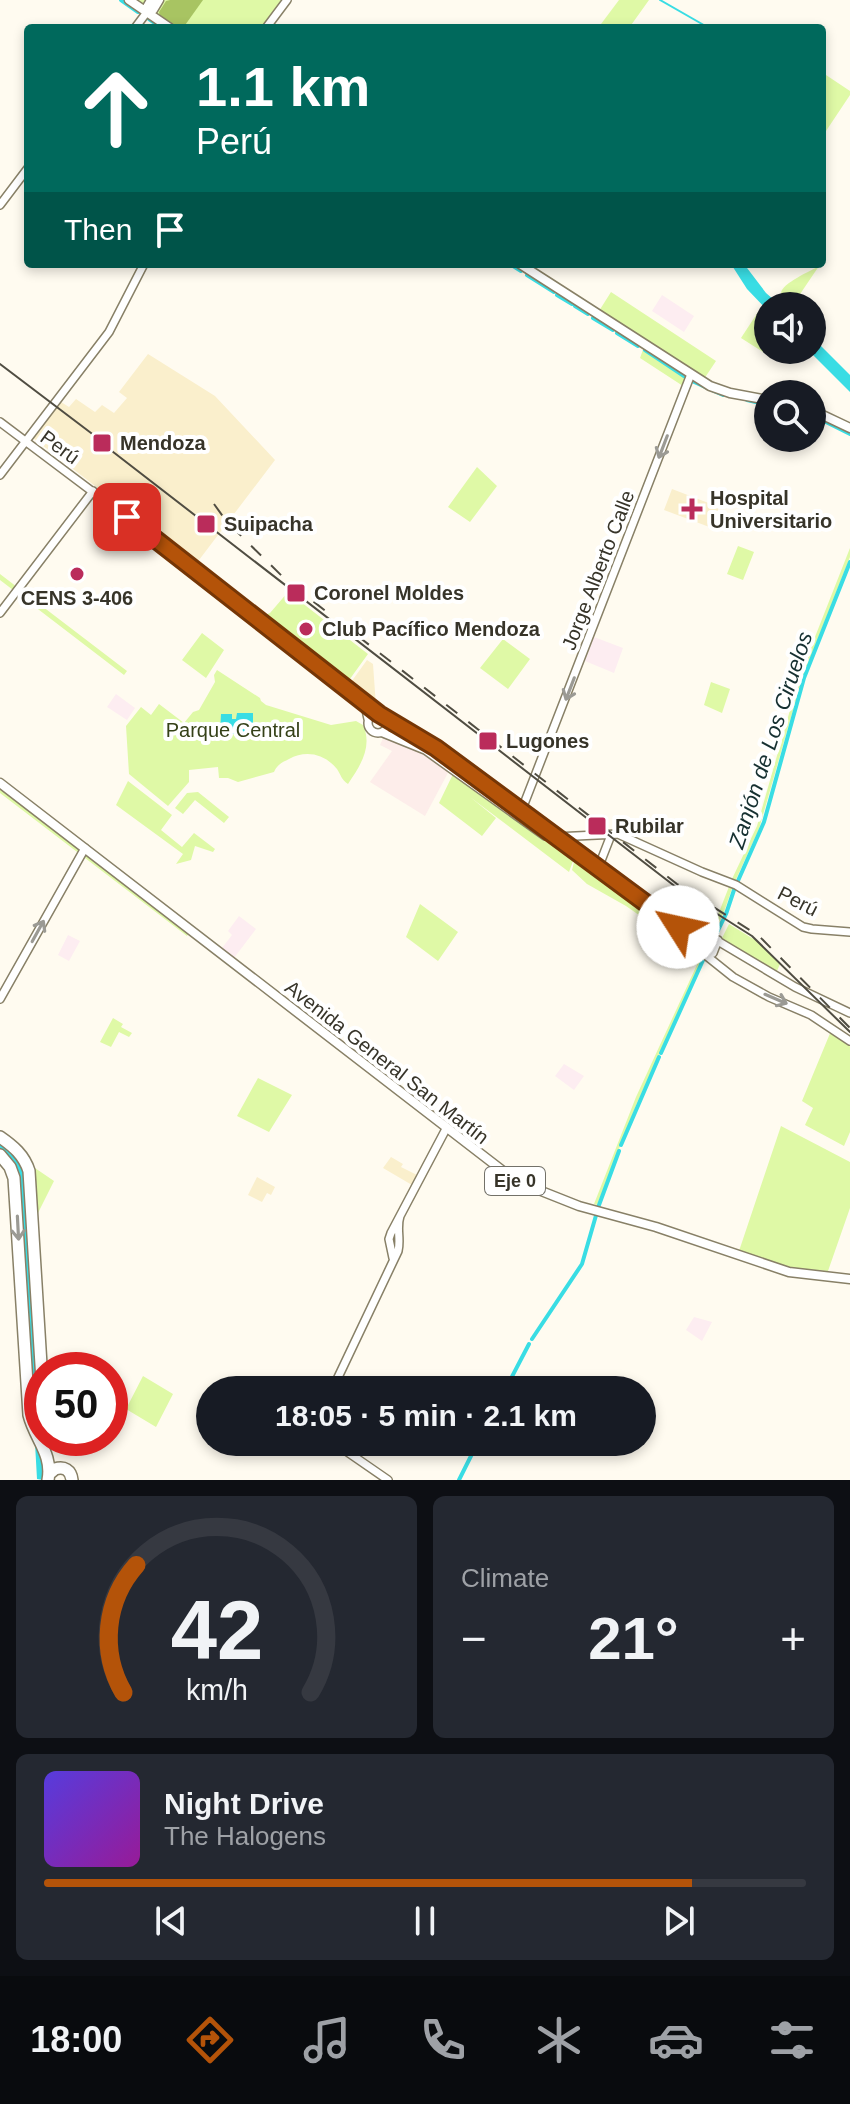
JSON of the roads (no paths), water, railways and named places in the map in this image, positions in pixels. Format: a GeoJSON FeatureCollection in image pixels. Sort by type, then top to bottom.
{"type":"FeatureCollection","features":[{"type":"Feature","properties":{"kind":"highway"},"geometry":{"type":"LineString","coordinates":[[0,1137],[18,1150],[29,1171],[41,1352]]}},
{"type":"Feature","properties":{"kind":"highway"},"geometry":{"type":"LineString","coordinates":[[0,1155],[14,1178],[24,1386]]}},
{"type":"Feature","properties":{"kind":"highway"},"geometry":{"type":"LineString","coordinates":[[47,1456],[48,1478]]}},
{"type":"Feature","properties":{"kind":"highway"},"geometry":{"type":"LineString","coordinates":[[52,1456],[61,1468],[70,1472],[72,1480]]}},
{"type":"Feature","properties":{"kind":"highway"},"geometry":{"type":"LineString","coordinates":[[48,1478],[55,1469],[61,1468]]}},
{"type":"Feature","properties":{"kind":"main road"},"geometry":{"type":"LineString","coordinates":[[129,0],[164,24]]}},
{"type":"Feature","properties":{"kind":"main road"},"geometry":{"type":"LineString","coordinates":[[138,24],[156,0]]}},
{"type":"Feature","properties":{"kind":"main road"},"geometry":{"type":"LineString","coordinates":[[269,24],[287,0]]}},
{"type":"Feature","properties":{"kind":"main road"},"geometry":{"type":"LineString","coordinates":[[0,205],[24,173]]}},
{"type":"Feature","properties":{"kind":"main road"},"geometry":{"type":"LineString","coordinates":[[0,475],[109,332],[142,268]]}},
{"type":"Feature","properties":{"kind":"main road"},"geometry":{"type":"LineString","coordinates":[[526,268],[710,386],[754,397]]}},
{"type":"Feature","properties":{"kind":"main road","name":"Jorge Alberto Calle"},"geometry":{"type":"LineString","coordinates":[[520,815],[691,374]]}},
{"type":"Feature","properties":{"kind":"main road"},"geometry":{"type":"LineString","coordinates":[[826,417],[850,428]]}},
{"type":"Feature","properties":{"kind":"main road","name":"Perú"},"geometry":{"type":"LineString","coordinates":[[0,422],[382,716],[432,746],[520,815],[707,952],[733,977],[811,1015],[850,1041]]}},
{"type":"Feature","properties":{"kind":"main road"},"geometry":{"type":"LineString","coordinates":[[0,613],[93,491]]}},
{"type":"Feature","properties":{"kind":"main road","name":"Perú"},"geometry":{"type":"LineString","coordinates":[[289,646],[361,704],[368,719]]}},
{"type":"Feature","properties":{"kind":"main road"},"geometry":{"type":"LineString","coordinates":[[372,714],[382,716],[389,727],[383,733],[371,728],[368,719],[372,714]]}},
{"type":"Feature","properties":{"kind":"main road","name":"Perú"},"geometry":{"type":"LineString","coordinates":[[383,733],[425,750],[508,806]]}},
{"type":"Feature","properties":{"kind":"main road","name":"Avenida General San Martín"},"geometry":{"type":"LineString","coordinates":[[0,783],[516,1181],[570,1203],[789,1272],[850,1279]]}},
{"type":"Feature","properties":{"kind":"main road","name":"Perú"},"geometry":{"type":"LineString","coordinates":[[520,815],[681,929],[715,939],[795,987],[850,1013]]}},
{"type":"Feature","properties":{"kind":"main road","name":"Perú"},"geometry":{"type":"LineString","coordinates":[[611,835],[618,834],[736,885],[803,927],[850,932]]}},
{"type":"Feature","properties":{"kind":"main road"},"geometry":{"type":"LineString","coordinates":[[553,837],[611,835],[596,871]]}},
{"type":"Feature","properties":{"kind":"main road"},"geometry":{"type":"LineString","coordinates":[[0,999],[85,848]]}},
{"type":"Feature","properties":{"kind":"main road"},"geometry":{"type":"LineString","coordinates":[[707,952],[715,939]]}},
{"type":"Feature","properties":{"kind":"main road"},"geometry":{"type":"LineString","coordinates":[[339,1376],[399,1248],[397,1231],[400,1216],[447,1127]]}},
{"type":"Feature","properties":{"kind":"main road"},"geometry":{"type":"LineString","coordinates":[[353,1456],[388,1480]]}},
{"type":"Feature","properties":{"kind":"water"},"geometry":{"type":"Polygon","coordinates":[[[734,268],[747,268],[765,292],[754,292],[754,296],[734,268]]]}},
{"type":"Feature","properties":{"kind":"water"},"geometry":{"type":"Polygon","coordinates":[[[826,351],[850,375],[850,392],[822,364],[826,364],[826,351]]]}},
{"type":"Feature","properties":{"kind":"water"},"geometry":{"type":"Polygon","coordinates":[[[237,713],[253,713],[253,724],[243,725],[242,729],[257,729],[257,738],[220,734],[221,714],[232,714],[232,719],[236,719],[237,713]]]}},
{"type":"Feature","properties":{"kind":"water"},"geometry":{"type":"Polygon","coordinates":[[[0,1142],[20,1160],[25,1176],[35,1352],[30,1352],[20,1175],[13,1160],[0,1150],[0,1142]]]}},
{"type":"Feature","properties":{"kind":"water"},"geometry":{"type":"Polygon","coordinates":[[[36,1456],[42,1456],[43,1480],[37,1479],[36,1456]]]}},
{"type":"Feature","properties":{"kind":"waterway"},"geometry":{"type":"LineString","coordinates":[[121,0],[138,12]]}},
{"type":"Feature","properties":{"kind":"waterway"},"geometry":{"type":"LineString","coordinates":[[660,0],[702,24]]}},
{"type":"Feature","properties":{"kind":"waterway"},"geometry":{"type":"LineString","coordinates":[[149,19],[156,24]]}},
{"type":"Feature","properties":{"kind":"waterway"},"geometry":{"type":"LineString","coordinates":[[516,268],[521,271]]}},
{"type":"Feature","properties":{"kind":"waterway"},"geometry":{"type":"LineString","coordinates":[[527,275],[554,292]]}},
{"type":"Feature","properties":{"kind":"waterway"},"geometry":{"type":"LineString","coordinates":[[557,295],[572,304]]}},
{"type":"Feature","properties":{"kind":"waterway"},"geometry":{"type":"LineString","coordinates":[[575,306],[588,314]]}},
{"type":"Feature","properties":{"kind":"waterway"},"geometry":{"type":"LineString","coordinates":[[593,318],[613,330]]}},
{"type":"Feature","properties":{"kind":"waterway"},"geometry":{"type":"LineString","coordinates":[[617,333],[638,346]]}},
{"type":"Feature","properties":{"kind":"waterway"},"geometry":{"type":"LineString","coordinates":[[645,350],[687,378]]}},
{"type":"Feature","properties":{"kind":"waterway"},"geometry":{"type":"LineString","coordinates":[[692,381],[723,395]]}},
{"type":"Feature","properties":{"kind":"waterway"},"geometry":{"type":"LineString","coordinates":[[747,400],[754,402]]}},
{"type":"Feature","properties":{"kind":"waterway"},"geometry":{"type":"LineString","coordinates":[[826,422],[850,434]]}},
{"type":"Feature","properties":{"kind":"waterway","name":"Zanjón de Los Ciruelos"},"geometry":{"type":"LineString","coordinates":[[737,883],[764,822],[804,678],[850,562]]}},
{"type":"Feature","properties":{"kind":"waterway","name":"Zanjón de Los Ciruelos"},"geometry":{"type":"LineString","coordinates":[[709,949],[735,887]]}},
{"type":"Feature","properties":{"kind":"waterway","name":"Zanjón de Los Ciruelos"},"geometry":{"type":"LineString","coordinates":[[661,1053],[704,958]]}},
{"type":"Feature","properties":{"kind":"waterway","name":"Zanjón de Los Ciruelos"},"geometry":{"type":"LineString","coordinates":[[621,1145],[659,1057]]}},
{"type":"Feature","properties":{"kind":"waterway","name":"Zanjón de Los Ciruelos"},"geometry":{"type":"LineString","coordinates":[[532,1339],[582,1264],[619,1151]]}},
{"type":"Feature","properties":{"kind":"waterway","name":"Zanjón de Los Ciruelos"},"geometry":{"type":"LineString","coordinates":[[512,1376],[529,1344]]}},
{"type":"Feature","properties":{"kind":"waterway","name":"Zanjón de Los Ciruelos"},"geometry":{"type":"LineString","coordinates":[[459,1480],[471,1456]]}},
{"type":"Feature","properties":{"kind":"tram line"},"geometry":{"type":"LineString","coordinates":[[0,364],[95,436]]}},
{"type":"Feature","properties":{"kind":"tram line"},"geometry":{"type":"LineString","coordinates":[[108,448],[681,891],[752,936],[850,1032]]}},
{"type":"Feature","properties":{"kind":"railway"},"geometry":{"type":"LineString","coordinates":[[214,504],[227,522],[287,581],[677,884],[759,936],[850,1028]]}},
{"type":"Feature","properties":{"kind":"place","name":"Mendoza"},"geometry":{"type":"Point","coordinates":[102,443]}},
{"type":"Feature","properties":{"kind":"place","name":"Hospital Universitario"},"geometry":{"type":"Point","coordinates":[692,509]}},
{"type":"Feature","properties":{"kind":"place","name":"Suipacha"},"geometry":{"type":"Point","coordinates":[206,524]}},
{"type":"Feature","properties":{"kind":"place","name":"CENS 3-406"},"geometry":{"type":"Point","coordinates":[77,574]}},
{"type":"Feature","properties":{"kind":"place","name":"Coronel Moldes"},"geometry":{"type":"Point","coordinates":[296,593]}},
{"type":"Feature","properties":{"kind":"place","name":"Club Pacífico Mendoza"},"geometry":{"type":"Point","coordinates":[306,629]}},
{"type":"Feature","properties":{"kind":"place","name":"Lugones"},"geometry":{"type":"Point","coordinates":[488,741]}},
{"type":"Feature","properties":{"kind":"place","name":"Rubilar"},"geometry":{"type":"Point","coordinates":[597,826]}},
{"type":"Feature","properties":{"kind":"park label","name":"Parque Central"},"geometry":{"type":"Point","coordinates":[233,730]}}]}
